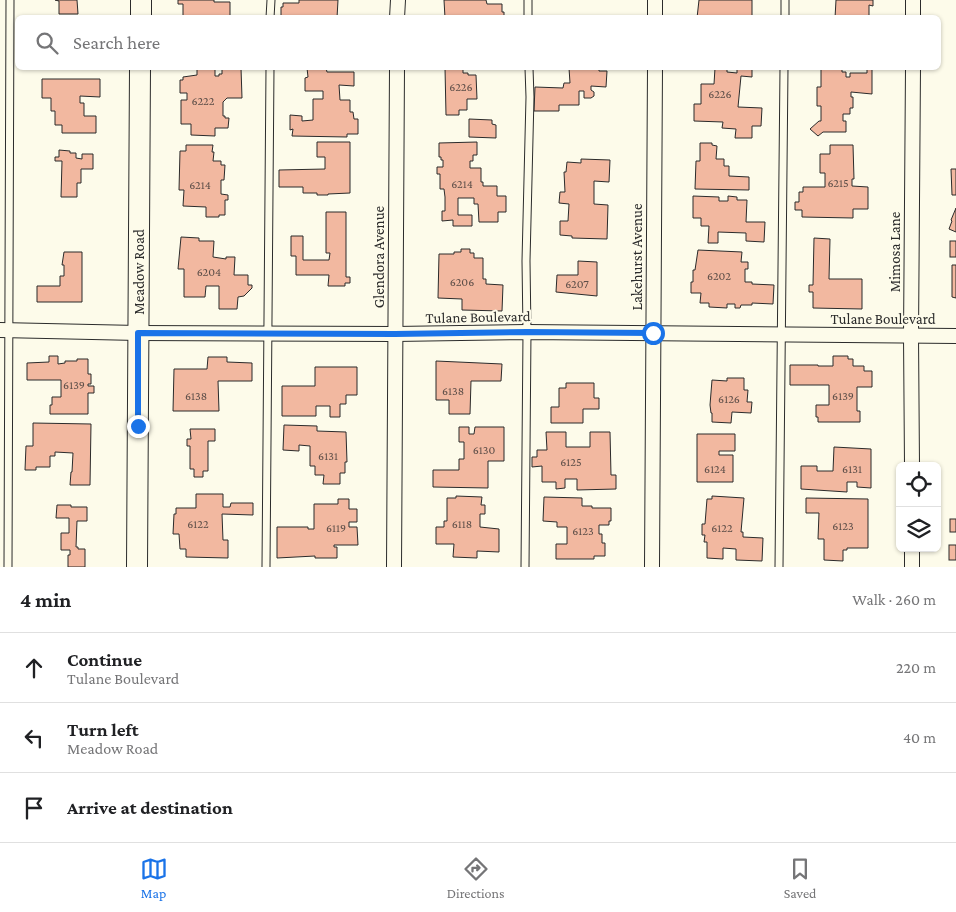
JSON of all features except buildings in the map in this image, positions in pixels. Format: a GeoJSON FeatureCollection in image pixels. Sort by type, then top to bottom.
{"type":"FeatureCollection","features":[{"type":"Feature","properties":{"kind":"street"},"geometry":{"type":"LineString","coordinates":[[140,15],[141,0]]}},
{"type":"Feature","properties":{"kind":"street"},"geometry":{"type":"LineString","coordinates":[[397,15],[398,0]]}},
{"type":"Feature","properties":{"kind":"street"},"geometry":{"type":"LineString","coordinates":[[655,0],[655,15]]}},
{"type":"Feature","properties":{"kind":"street"},"geometry":{"type":"LineString","coordinates":[[913,0],[913,15]]}},
{"type":"Feature","properties":{"kind":"street","name":"Meadow Road"},"geometry":{"type":"LineString","coordinates":[[137,567],[140,70]]}},
{"type":"Feature","properties":{"kind":"street","name":"Glendora Avenue"},"geometry":{"type":"LineString","coordinates":[[394,567],[397,70]]}},
{"type":"Feature","properties":{"kind":"street","name":"Lakehurst Avenue"},"geometry":{"type":"LineString","coordinates":[[652,567],[655,70]]}},
{"type":"Feature","properties":{"kind":"street","name":"Mimosa Lane"},"geometry":{"type":"LineString","coordinates":[[912,462],[913,70]]}},
{"type":"Feature","properties":{"kind":"street","name":"Tulane Boulevard"},"geometry":{"type":"LineString","coordinates":[[4,330],[138,333],[395,334],[527,332],[956,336]]}},
{"type":"Feature","properties":{"kind":"street"},"geometry":{"type":"LineString","coordinates":[[912,552],[912,567]]}},
{"type":"Feature","properties":{"kind":"lane"},"geometry":{"type":"LineString","coordinates":[[8,567],[4,330],[10,0]]}},
{"type":"Feature","properties":{"kind":"lane"},"geometry":{"type":"LineString","coordinates":[[270,0],[270,15]]}},
{"type":"Feature","properties":{"kind":"lane"},"geometry":{"type":"LineString","coordinates":[[528,0],[528,15]]}},
{"type":"Feature","properties":{"kind":"lane"},"geometry":{"type":"LineString","coordinates":[[785,0],[785,15]]}},
{"type":"Feature","properties":{"kind":"lane"},"geometry":{"type":"LineString","coordinates":[[266,567],[270,70]]}},
{"type":"Feature","properties":{"kind":"lane"},"geometry":{"type":"LineString","coordinates":[[525,567],[526,261],[529,70]]}},
{"type":"Feature","properties":{"kind":"lane"},"geometry":{"type":"LineString","coordinates":[[779,567],[784,70]]}},
{"type":"Feature","properties":{"kind":"route"},"geometry":{"type":"LineString","coordinates":[[138,426],[138,333],[653,333]]}}]}
